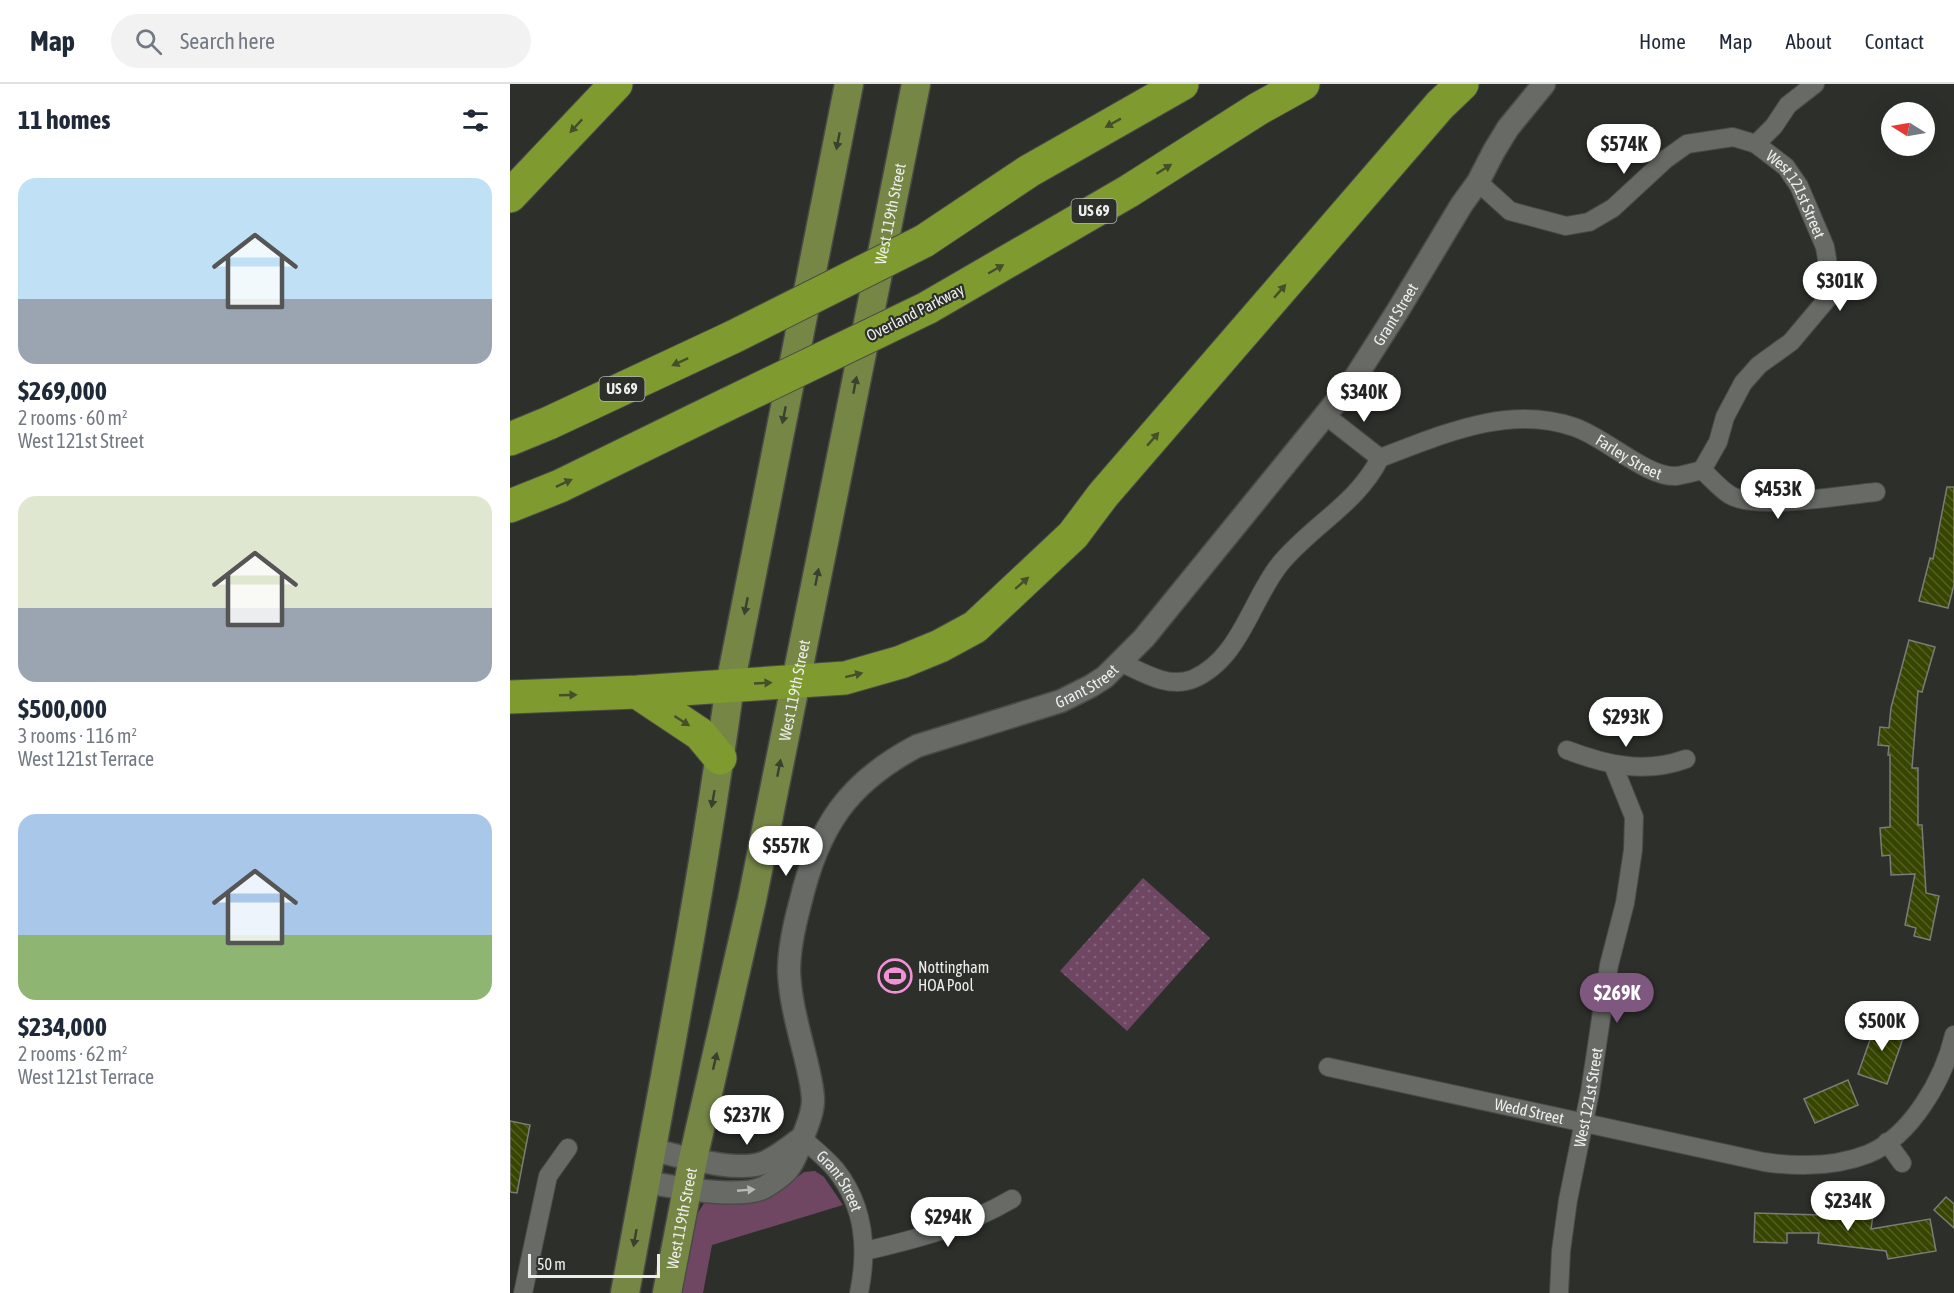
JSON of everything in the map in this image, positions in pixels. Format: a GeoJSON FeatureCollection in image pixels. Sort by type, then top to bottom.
{"type":"FeatureCollection","features":[{"type":"Feature","properties":{"kind":"highway"},"geometry":{"type":"LineString","coordinates":[[510,196],[616,84]]}},
{"type":"Feature","properties":{"kind":"highway","name":"US 69"},"geometry":{"type":"LineString","coordinates":[[510,439],[733,337],[924,241],[1029,171],[1182,84]]}},
{"type":"Feature","properties":{"kind":"highway","name":"Overland Parkway"},"geometry":{"type":"LineString","coordinates":[[510,506],[560,486],[927,308],[1129,191],[1303,84]]}},
{"type":"Feature","properties":{"kind":"highway"},"geometry":{"type":"LineString","coordinates":[[510,697],[637,692],[846,678],[902,662],[940,646],[975,627],[1073,535],[1103,495],[1440,105],[1462,84]]}},
{"type":"Feature","properties":{"kind":"highway"},"geometry":{"type":"LineString","coordinates":[[637,692],[700,734],[720,758]]}},
{"type":"Feature","properties":{"kind":"main road"},"geometry":{"type":"LineString","coordinates":[[625,1293],[653,1150],[720,758],[730,685],[849,84]]}},
{"type":"Feature","properties":{"kind":"main road","name":"West 119th Street"},"geometry":{"type":"LineString","coordinates":[[667,1293],[693,1159],[752,900],[916,84]]}},
{"type":"Feature","properties":{"kind":"street","name":"Grant Street"},"geometry":{"type":"LineString","coordinates":[[859,1293],[864,1251],[864,1233],[860,1215],[850,1190],[834,1168],[802,1138],[809,1124],[813,1101],[791,993],[789,956],[810,865],[818,845],[853,792],[874,772],[917,746],[1061,701],[1105,677],[1120,662],[1151,629],[1353,381],[1462,204],[1478,182],[1508,128],[1544,84]]}},
{"type":"Feature","properties":{"kind":"street","name":"West 121st Street"},"geometry":{"type":"LineString","coordinates":[[1702,470],[1718,442],[1725,417],[1743,383],[1760,365],[1791,342],[1828,298],[1829,271],[1825,247],[1799,186],[1786,167],[1756,144],[1774,126],[1788,105],[1815,84]]}},
{"type":"Feature","properties":{"kind":"street"},"geometry":{"type":"LineString","coordinates":[[1478,182],[1510,211],[1566,226],[1589,222],[1613,208],[1665,159],[1687,144],[1733,137],[1756,144]]}},
{"type":"Feature","properties":{"kind":"street"},"geometry":{"type":"LineString","coordinates":[[1120,662],[1166,682],[1192,679],[1214,665],[1232,647],[1280,565],[1302,540],[1361,489],[1380,458],[1325,415]]}},
{"type":"Feature","properties":{"kind":"street","name":"Farley Street"},"geometry":{"type":"LineString","coordinates":[[1380,458],[1448,432],[1509,419],[1530,418],[1574,426],[1590,433],[1651,471],[1674,476],[1702,470]]}},
{"type":"Feature","properties":{"kind":"street"},"geometry":{"type":"LineString","coordinates":[[1702,470],[1730,495],[1752,503],[1876,492]]}},
{"type":"Feature","properties":{"kind":"street"},"geometry":{"type":"LineString","coordinates":[[1567,750],[1613,765],[1668,766],[1686,759]]}},
{"type":"Feature","properties":{"kind":"street","name":"West 121st Street"},"geometry":{"type":"LineString","coordinates":[[1559,1293],[1561,1251],[1568,1200],[1590,1092],[1607,977],[1625,903],[1633,850],[1634,817],[1613,765]]}},
{"type":"Feature","properties":{"kind":"street","name":"Wedd Street"},"geometry":{"type":"LineString","coordinates":[[1328,1068],[1764,1162],[1793,1166],[1829,1163],[1869,1154],[1907,1126],[1940,1077],[1954,1035]]}},
{"type":"Feature","properties":{"kind":"street"},"geometry":{"type":"LineString","coordinates":[[653,1150],[693,1159],[749,1167],[764,1163],[802,1138]]}},
{"type":"Feature","properties":{"kind":"street"},"geometry":{"type":"LineString","coordinates":[[646,1182],[687,1190],[740,1191],[762,1188],[783,1174],[796,1157],[802,1138]]}},
{"type":"Feature","properties":{"kind":"street"},"geometry":{"type":"LineString","coordinates":[[1887,1142],[1902,1163]]}},
{"type":"Feature","properties":{"kind":"street"},"geometry":{"type":"LineString","coordinates":[[523,1293],[548,1176],[568,1148]]}},
{"type":"Feature","properties":{"kind":"street"},"geometry":{"type":"LineString","coordinates":[[864,1251],[921,1238],[957,1226],[989,1213],[1012,1199]]}},
{"type":"Feature","properties":{"kind":"shaded area"},"geometry":{"type":"Polygon","coordinates":[[[1143,878],[1210,938],[1127,1031],[1060,971],[1143,878]]]}},
{"type":"Feature","properties":{"kind":"shaded area"},"geometry":{"type":"Polygon","coordinates":[[[815,1171],[824,1177],[843,1205],[712,1245],[703,1293],[681,1293],[695,1218],[704,1203],[712,1199],[773,1195],[804,1172],[815,1171]]]}},
{"type":"Feature","properties":{"kind":"building"},"geometry":{"type":"Polygon","coordinates":[[[1947,487],[1954,487],[1954,585],[1948,608],[1919,601],[1930,558],[1933,559],[1947,487]]]}},
{"type":"Feature","properties":{"kind":"building"},"geometry":{"type":"Polygon","coordinates":[[[1909,640],[1935,647],[1922,692],[1918,691],[1912,768],[1918,768],[1918,825],[1922,825],[1926,893],[1939,896],[1930,940],[1914,936],[1916,928],[1905,925],[1915,874],[1891,875],[1890,855],[1882,856],[1880,828],[1890,827],[1890,755],[1888,755],[1889,746],[1878,745],[1880,727],[1889,728],[1891,708],[1909,640]]]}},
{"type":"Feature","properties":{"kind":"building"},"geometry":{"type":"Polygon","coordinates":[[[1877,1020],[1906,1030],[1887,1084],[1858,1074],[1877,1020]]]}},
{"type":"Feature","properties":{"kind":"building"},"geometry":{"type":"Polygon","coordinates":[[[1848,1080],[1858,1105],[1815,1123],[1804,1099],[1848,1080]]]}},
{"type":"Feature","properties":{"kind":"building"},"geometry":{"type":"Polygon","coordinates":[[[510,1121],[530,1125],[517,1193],[510,1192],[510,1121]]]}},
{"type":"Feature","properties":{"kind":"building"},"geometry":{"type":"Polygon","coordinates":[[[1946,1197],[1954,1204],[1954,1228],[1934,1210],[1946,1197]]]}},
{"type":"Feature","properties":{"kind":"building"},"geometry":{"type":"Polygon","coordinates":[[[1822,1209],[1873,1216],[1871,1229],[1930,1219],[1936,1251],[1888,1259],[1886,1251],[1818,1243],[1819,1233],[1787,1233],[1787,1243],[1754,1242],[1755,1213],[1821,1215],[1822,1209]]]}},
{"type":"Feature","properties":{"kind":"place","name":"Nottingham HOA Pool"},"geometry":{"type":"Point","coordinates":[895,976]}}]}
